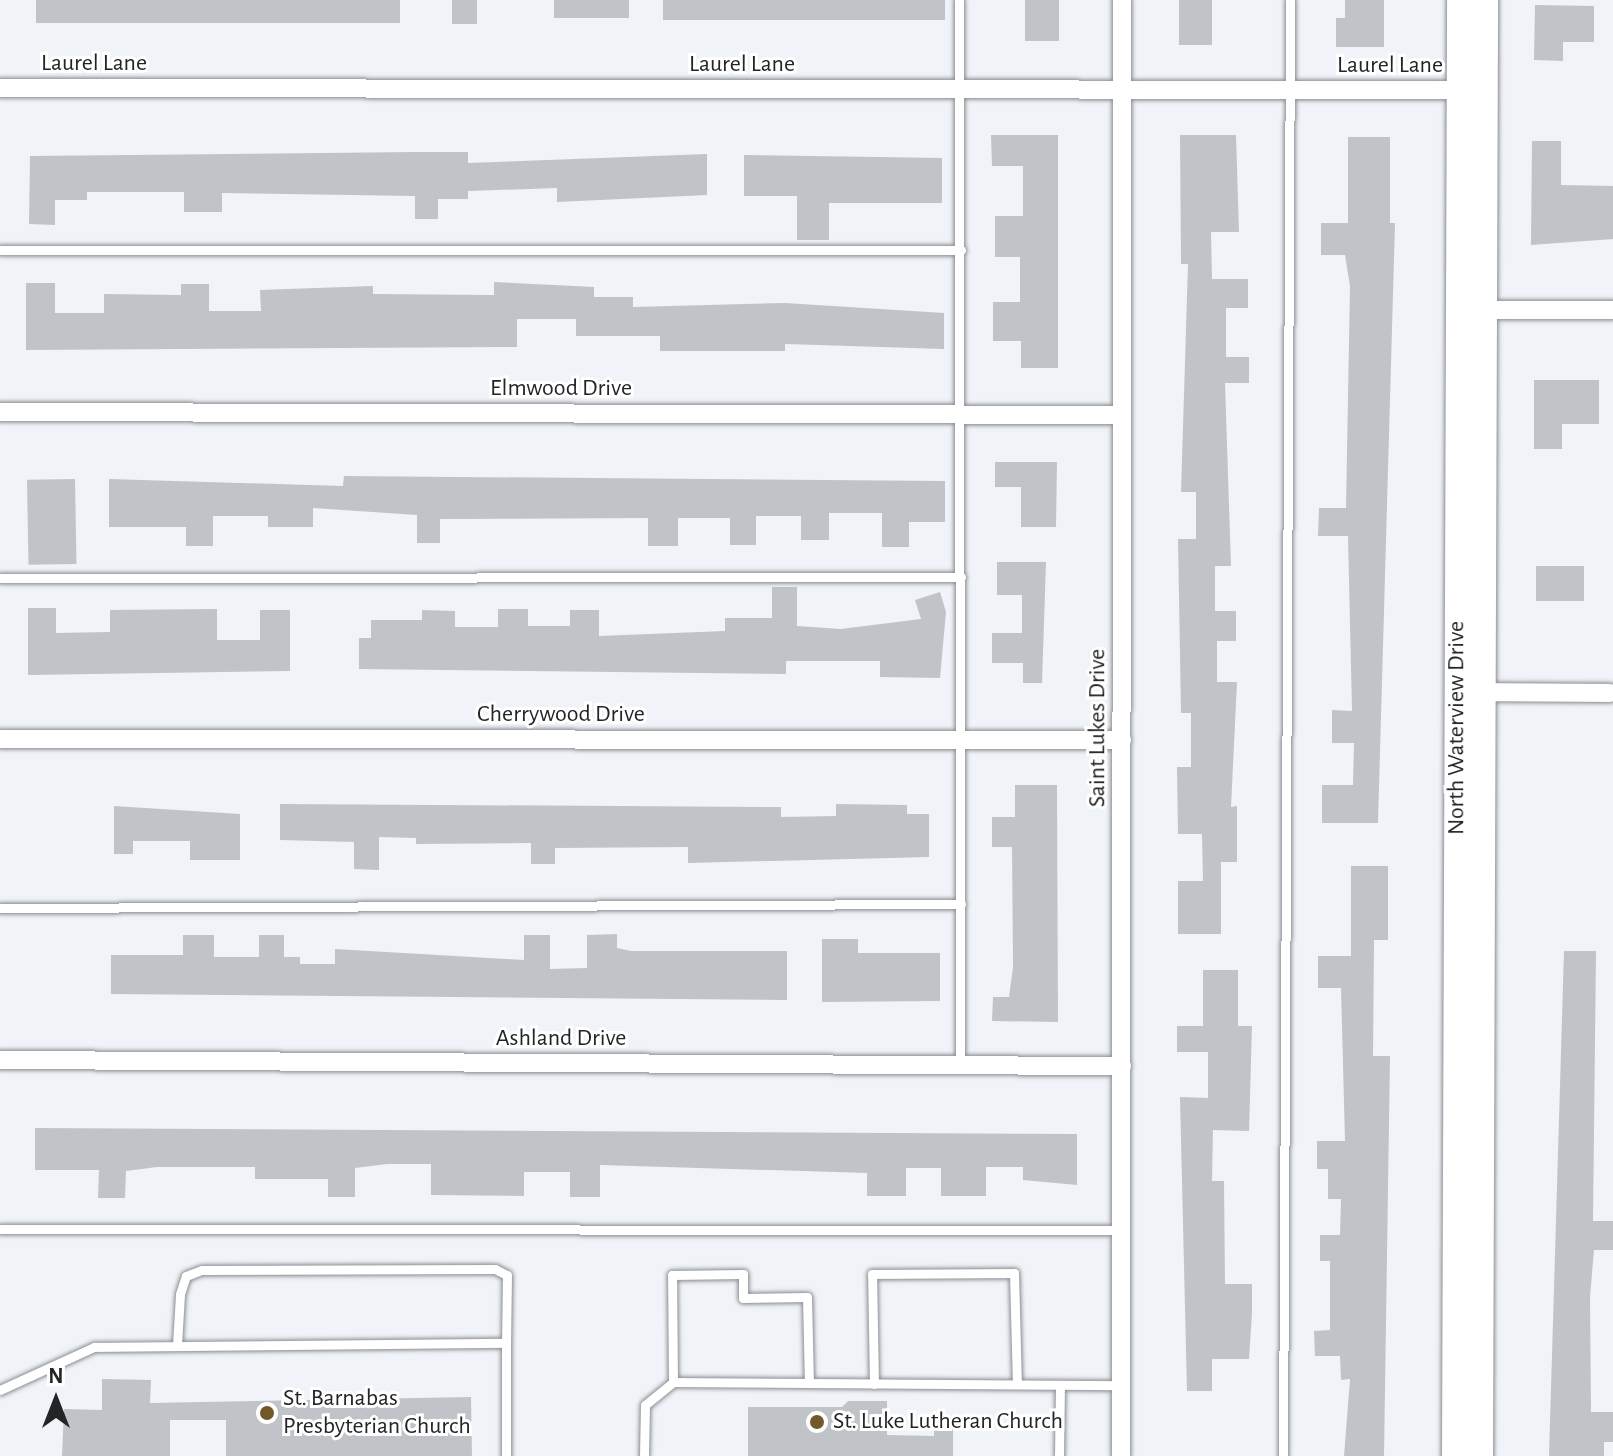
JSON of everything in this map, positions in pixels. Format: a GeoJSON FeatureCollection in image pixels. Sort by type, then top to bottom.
{"type":"FeatureCollection","features":[{"type":"Feature","properties":{"kind":"street","name":"Saint Lukes Drive"},"geometry":{"type":"LineString","coordinates":[[1121,1456],[1122,0]]}},
{"type":"Feature","properties":{"kind":"street","name":"North Waterview Drive"},"geometry":{"type":"LineString","coordinates":[[1460,0],[1472,90],[1470,692],[1480,1456]]}},
{"type":"Feature","properties":{"kind":"street","name":"North Waterview Drive"},"geometry":{"type":"LineString","coordinates":[[1472,90],[1485,0]]}},
{"type":"Feature","properties":{"kind":"street","name":"Laurel Lane"},"geometry":{"type":"LineString","coordinates":[[0,88],[1472,90]]}},
{"type":"Feature","properties":{"kind":"street"},"geometry":{"type":"LineString","coordinates":[[1471,310],[1613,310]]}},
{"type":"Feature","properties":{"kind":"street","name":"Elmwood Drive"},"geometry":{"type":"LineString","coordinates":[[0,412],[1122,415]]}},
{"type":"Feature","properties":{"kind":"street","name":"North Waterview Drive"},"geometry":{"type":"LineString","coordinates":[[1455,1456],[1470,692]]}},
{"type":"Feature","properties":{"kind":"street"},"geometry":{"type":"LineString","coordinates":[[1470,692],[1610,693]]}},
{"type":"Feature","properties":{"kind":"street","name":"Cherrywood Drive"},"geometry":{"type":"LineString","coordinates":[[0,739],[1122,740]]}},
{"type":"Feature","properties":{"kind":"street","name":"Ashland Drive"},"geometry":{"type":"LineString","coordinates":[[0,1060],[1122,1066]]}},
{"type":"Feature","properties":{"kind":"lane"},"geometry":{"type":"LineString","coordinates":[[959,0],[960,1065]]}},
{"type":"Feature","properties":{"kind":"lane"},"geometry":{"type":"LineString","coordinates":[[1283,1456],[1290,0]]}},
{"type":"Feature","properties":{"kind":"lane"},"geometry":{"type":"LineString","coordinates":[[0,250],[961,250]]}},
{"type":"Feature","properties":{"kind":"lane"},"geometry":{"type":"LineString","coordinates":[[0,578],[961,577]]}},
{"type":"Feature","properties":{"kind":"lane"},"geometry":{"type":"LineString","coordinates":[[0,908],[961,904]]}},
{"type":"Feature","properties":{"kind":"lane"},"geometry":{"type":"LineString","coordinates":[[0,1229],[1122,1230]]}},
{"type":"Feature","properties":{"kind":"lane"},"geometry":{"type":"LineString","coordinates":[[177,1345],[186,1276],[218,1270],[495,1269],[507,1275],[506,1456]]}},
{"type":"Feature","properties":{"kind":"lane"},"geometry":{"type":"LineString","coordinates":[[874,1384],[872,1274],[1014,1273],[1017,1384]]}},
{"type":"Feature","properties":{"kind":"lane"},"geometry":{"type":"LineString","coordinates":[[673,1382],[672,1275],[743,1274],[743,1298],[807,1297],[809,1383]]}},
{"type":"Feature","properties":{"kind":"lane"},"geometry":{"type":"LineString","coordinates":[[0,1390],[94,1347],[506,1343]]}},
{"type":"Feature","properties":{"kind":"lane"},"geometry":{"type":"LineString","coordinates":[[644,1456],[645,1405],[673,1382],[1121,1385]]}},
{"type":"Feature","properties":{"kind":"lane"},"geometry":{"type":"LineString","coordinates":[[1059,1456],[1060,1385]]}},
{"type":"Feature","properties":{"kind":"building"},"geometry":{"type":"Polygon","coordinates":[[[36,0],[400,0],[400,23],[36,23],[36,0]]]}},
{"type":"Feature","properties":{"kind":"building"},"geometry":{"type":"Polygon","coordinates":[[[452,0],[477,0],[477,24],[452,24],[452,0]]]}},
{"type":"Feature","properties":{"kind":"building"},"geometry":{"type":"Polygon","coordinates":[[[554,0],[629,0],[629,18],[554,18],[554,0]]]}},
{"type":"Feature","properties":{"kind":"building"},"geometry":{"type":"Polygon","coordinates":[[[663,0],[945,0],[945,20],[663,20],[663,0]]]}},
{"type":"Feature","properties":{"kind":"building"},"geometry":{"type":"Polygon","coordinates":[[[1025,0],[1059,0],[1059,41],[1025,41],[1025,0]]]}},
{"type":"Feature","properties":{"kind":"building"},"geometry":{"type":"Polygon","coordinates":[[[1179,0],[1212,0],[1212,45],[1179,45],[1179,0]]]}},
{"type":"Feature","properties":{"kind":"building"},"geometry":{"type":"Polygon","coordinates":[[[1345,0],[1384,0],[1384,47],[1336,47],[1336,18],[1345,18],[1345,0]]]}},
{"type":"Feature","properties":{"kind":"building"},"geometry":{"type":"Polygon","coordinates":[[[1535,5],[1594,6],[1594,42],[1563,42],[1563,61],[1534,60],[1535,5]]]}},
{"type":"Feature","properties":{"kind":"building"},"geometry":{"type":"Polygon","coordinates":[[[991,135],[1058,135],[1058,368],[1021,368],[1021,341],[993,341],[993,302],[1020,302],[1020,257],[995,257],[995,216],[1023,216],[1023,166],[992,166],[991,135]]]}},
{"type":"Feature","properties":{"kind":"building"},"geometry":{"type":"Polygon","coordinates":[[[1180,135],[1236,135],[1239,232],[1211,232],[1212,279],[1248,279],[1248,308],[1226,308],[1226,357],[1249,357],[1249,383],[1225,383],[1231,566],[1215,566],[1215,611],[1236,611],[1236,641],[1217,641],[1217,682],[1237,682],[1231,807],[1237,806],[1237,862],[1221,862],[1221,934],[1178,934],[1178,881],[1203,881],[1202,834],[1178,834],[1177,767],[1191,767],[1191,713],[1181,713],[1178,539],[1196,539],[1196,492],[1181,492],[1188,264],[1181,264],[1180,135]]]}},
{"type":"Feature","properties":{"kind":"building"},"geometry":{"type":"Polygon","coordinates":[[[1348,137],[1390,137],[1390,223],[1395,223],[1378,823],[1322,823],[1322,785],[1353,785],[1354,743],[1332,743],[1332,710],[1352,711],[1348,536],[1318,536],[1319,508],[1346,508],[1350,286],[1345,255],[1321,255],[1321,223],[1348,223],[1348,137]]]}},
{"type":"Feature","properties":{"kind":"building"},"geometry":{"type":"Polygon","coordinates":[[[1532,141],[1561,141],[1561,185],[1613,186],[1613,239],[1531,245],[1532,141]]]}},
{"type":"Feature","properties":{"kind":"building"},"geometry":{"type":"Polygon","coordinates":[[[468,152],[468,163],[707,154],[707,195],[557,202],[557,188],[468,191],[468,199],[438,199],[438,219],[415,219],[415,196],[222,193],[222,212],[184,212],[184,192],[87,192],[87,200],[55,200],[55,225],[29,224],[30,156],[468,152]]]}},
{"type":"Feature","properties":{"kind":"building"},"geometry":{"type":"Polygon","coordinates":[[[744,155],[942,158],[942,203],[829,203],[829,240],[797,240],[797,196],[744,196],[744,155]]]}},
{"type":"Feature","properties":{"kind":"building"},"geometry":{"type":"Polygon","coordinates":[[[494,282],[594,287],[594,297],[633,297],[633,307],[785,303],[944,313],[944,349],[785,344],[785,351],[660,351],[660,336],[576,336],[576,319],[517,319],[517,347],[26,350],[26,283],[55,283],[55,313],[104,313],[104,294],[181,295],[181,284],[209,284],[209,311],[261,311],[260,290],[373,286],[373,294],[494,295],[494,282]]]}},
{"type":"Feature","properties":{"kind":"building"},"geometry":{"type":"Polygon","coordinates":[[[1534,380],[1599,380],[1599,424],[1562,424],[1562,449],[1534,449],[1534,380]]]}},
{"type":"Feature","properties":{"kind":"building"},"geometry":{"type":"Polygon","coordinates":[[[995,462],[1057,462],[1056,527],[1021,527],[1021,487],[995,487],[995,462]]]}},
{"type":"Feature","properties":{"kind":"building"},"geometry":{"type":"Polygon","coordinates":[[[344,476],[945,481],[945,522],[909,522],[909,547],[882,547],[882,513],[829,513],[829,540],[801,540],[801,516],[756,516],[756,545],[730,545],[730,518],[678,518],[678,546],[648,546],[648,518],[440,519],[440,543],[417,543],[417,515],[313,508],[313,527],[268,527],[268,516],[213,516],[213,546],[186,546],[186,527],[109,527],[109,479],[343,486],[344,476]]]}},
{"type":"Feature","properties":{"kind":"building"},"geometry":{"type":"Polygon","coordinates":[[[75,479],[76,564],[28,565],[27,480],[75,479]]]}},
{"type":"Feature","properties":{"kind":"building"},"geometry":{"type":"Polygon","coordinates":[[[997,562],[1046,562],[1042,683],[1023,683],[1023,663],[992,663],[992,633],[1022,633],[1022,595],[997,595],[997,562]]]}},
{"type":"Feature","properties":{"kind":"building"},"geometry":{"type":"Polygon","coordinates":[[[1536,566],[1584,566],[1584,601],[1536,601],[1536,566]]]}},
{"type":"Feature","properties":{"kind":"building"},"geometry":{"type":"Polygon","coordinates":[[[772,587],[797,587],[797,626],[841,629],[921,619],[915,600],[940,592],[946,612],[940,678],[880,677],[880,661],[786,661],[786,674],[359,669],[359,638],[371,638],[371,620],[422,620],[422,610],[455,611],[455,627],[498,627],[498,609],[528,609],[528,626],[570,626],[570,610],[599,610],[599,636],[725,631],[725,618],[772,618],[772,587]]]}},
{"type":"Feature","properties":{"kind":"building"},"geometry":{"type":"Polygon","coordinates":[[[28,608],[56,608],[56,633],[110,632],[110,610],[217,609],[217,640],[260,640],[260,610],[290,610],[290,671],[28,675],[28,608]]]}},
{"type":"Feature","properties":{"kind":"building"},"geometry":{"type":"Polygon","coordinates":[[[1015,785],[1057,785],[1058,1022],[992,1021],[993,997],[1009,997],[1013,967],[1012,847],[992,847],[992,817],[1015,817],[1015,785]]]}},
{"type":"Feature","properties":{"kind":"building"},"geometry":{"type":"Polygon","coordinates":[[[280,804],[781,807],[781,817],[836,816],[836,804],[907,805],[907,814],[929,814],[929,857],[688,863],[688,847],[555,848],[555,864],[531,864],[531,843],[416,844],[416,838],[379,837],[379,870],[354,869],[354,842],[280,840],[280,804]]]}},
{"type":"Feature","properties":{"kind":"building"},"geometry":{"type":"Polygon","coordinates":[[[114,806],[240,814],[240,860],[190,860],[190,841],[133,841],[133,854],[114,854],[114,806]]]}},
{"type":"Feature","properties":{"kind":"building"},"geometry":{"type":"Polygon","coordinates":[[[1351,866],[1388,866],[1388,940],[1374,940],[1373,1056],[1390,1056],[1384,1456],[1344,1456],[1350,1379],[1341,1380],[1340,1356],[1315,1356],[1314,1331],[1330,1330],[1330,1261],[1320,1261],[1320,1235],[1340,1235],[1341,1199],[1328,1199],[1328,1169],[1317,1169],[1317,1141],[1345,1141],[1341,988],[1318,988],[1318,956],[1351,956],[1351,866]]]}},
{"type":"Feature","properties":{"kind":"building"},"geometry":{"type":"Polygon","coordinates":[[[617,934],[617,948],[631,951],[787,951],[787,1000],[111,994],[111,955],[183,955],[183,935],[214,935],[214,957],[259,957],[259,935],[284,935],[284,957],[300,957],[300,964],[335,964],[335,949],[524,960],[524,935],[550,935],[550,969],[587,968],[587,935],[617,934]]]}},
{"type":"Feature","properties":{"kind":"building"},"geometry":{"type":"Polygon","coordinates":[[[822,939],[858,939],[858,953],[940,953],[940,1001],[822,1002],[822,939]]]}},
{"type":"Feature","properties":{"kind":"building"},"geometry":{"type":"Polygon","coordinates":[[[1564,951],[1596,951],[1593,1221],[1613,1221],[1613,1250],[1594,1250],[1590,1297],[1591,1412],[1613,1412],[1613,1442],[1604,1442],[1604,1456],[1549,1456],[1564,951]]]}},
{"type":"Feature","properties":{"kind":"building"},"geometry":{"type":"Polygon","coordinates":[[[1203,970],[1238,970],[1238,1026],[1252,1026],[1249,1131],[1213,1130],[1212,1181],[1224,1181],[1225,1284],[1252,1284],[1252,1313],[1249,1359],[1212,1359],[1212,1391],[1187,1391],[1180,1097],[1208,1098],[1208,1052],[1177,1052],[1177,1026],[1203,1026],[1203,970]]]}},
{"type":"Feature","properties":{"kind":"building"},"geometry":{"type":"Polygon","coordinates":[[[35,1128],[1077,1134],[1077,1185],[1023,1180],[1023,1167],[986,1167],[986,1196],[941,1196],[941,1168],[906,1168],[906,1196],[867,1196],[867,1173],[600,1165],[600,1197],[570,1197],[570,1172],[524,1172],[524,1196],[431,1195],[431,1164],[387,1164],[355,1168],[355,1197],[328,1197],[328,1179],[255,1179],[255,1167],[157,1167],[126,1171],[125,1198],[98,1198],[99,1170],[35,1170],[35,1128]]]}},
{"type":"Feature","properties":{"kind":"building","name":"St. Barnabas Presbyterian Church"},"geometry":{"type":"Polygon","coordinates":[[[102,1379],[151,1380],[150,1403],[471,1397],[472,1456],[226,1456],[226,1420],[170,1420],[170,1456],[62,1456],[64,1409],[102,1410],[102,1379]]]}},
{"type":"Feature","properties":{"kind":"building","name":"St. Luke Lutheran Church"},"geometry":{"type":"Polygon","coordinates":[[[848,1401],[887,1401],[887,1435],[934,1436],[934,1424],[953,1424],[953,1456],[748,1456],[748,1407],[842,1407],[848,1401]]]}},
{"type":"Feature","properties":{"kind":"place","name":"St. Barnabas Presbyterian Church"},"geometry":{"type":"Point","coordinates":[267,1413]}},
{"type":"Feature","properties":{"kind":"place","name":"St. Luke Lutheran Church"},"geometry":{"type":"Point","coordinates":[817,1422]}}]}
